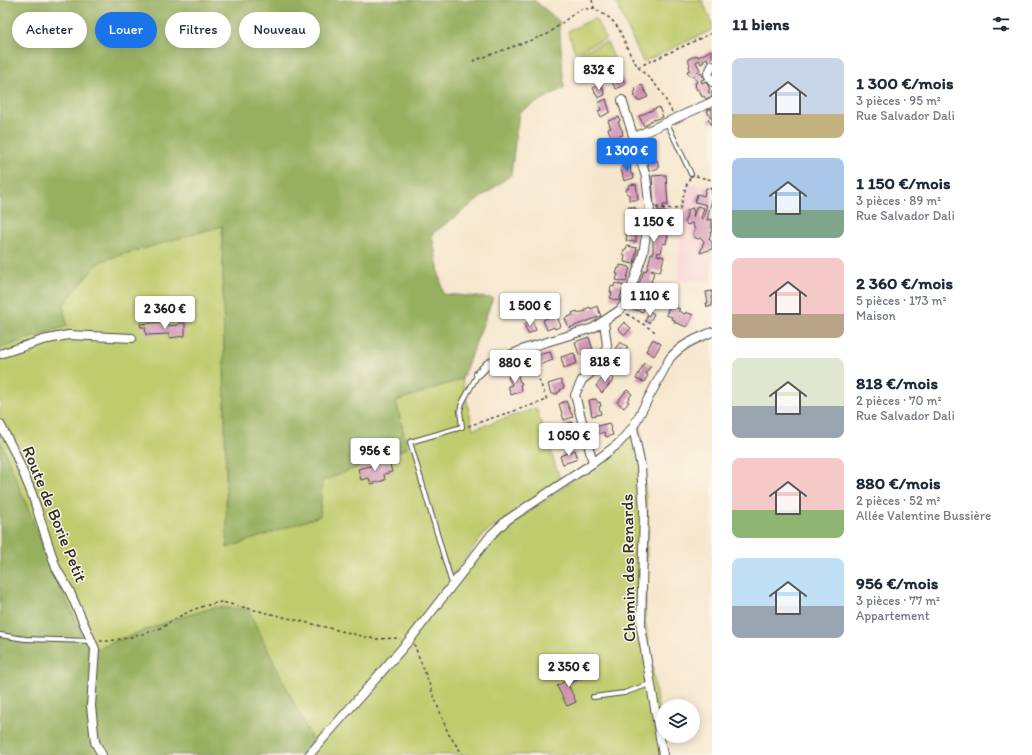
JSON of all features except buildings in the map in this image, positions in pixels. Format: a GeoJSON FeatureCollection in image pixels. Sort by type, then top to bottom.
{"type":"FeatureCollection","features":[{"type":"Feature","properties":{"kind":"street"},"geometry":{"type":"LineString","coordinates":[[712,66],[708,74],[712,82]]}},
{"type":"Feature","properties":{"kind":"street"},"geometry":{"type":"LineString","coordinates":[[478,374],[488,364],[527,348],[593,328],[620,310],[627,300],[643,254],[650,211],[646,177],[622,100]]}},
{"type":"Feature","properties":{"kind":"street"},"geometry":{"type":"LineString","coordinates":[[634,137],[712,102]]}},
{"type":"Feature","properties":{"kind":"street"},"geometry":{"type":"LineString","coordinates":[[593,463],[575,394],[582,380],[598,367],[604,355],[607,345],[604,322]]}},
{"type":"Feature","properties":{"kind":"street"},"geometry":{"type":"LineString","coordinates":[[309,755],[409,640],[491,535],[508,520],[593,463],[618,444],[633,427],[670,358],[687,342],[712,332]]}},
{"type":"Feature","properties":{"kind":"street"},"geometry":{"type":"LineString","coordinates":[[0,354],[43,340],[68,335],[132,338]]}},
{"type":"Feature","properties":{"kind":"street","name":"Route de Borie Petit"},"geometry":{"type":"LineString","coordinates":[[0,424],[15,453],[32,494],[56,568],[69,590],[95,649],[91,706],[95,742],[102,755]]}},
{"type":"Feature","properties":{"kind":"street","name":"Chemin des Renards"},"geometry":{"type":"LineString","coordinates":[[633,427],[641,467],[644,511],[641,627],[663,755]]}},
{"type":"Feature","properties":{"kind":"lane"},"geometry":{"type":"LineString","coordinates":[[667,123],[691,174]]}},
{"type":"Feature","properties":{"kind":"lane"},"geometry":{"type":"LineString","coordinates":[[452,585],[410,442],[462,427],[460,411],[462,402],[478,374]]}},
{"type":"Feature","properties":{"kind":"lane"},"geometry":{"type":"LineString","coordinates":[[0,635],[25,639],[92,641]]}},
{"type":"Feature","properties":{"kind":"lane"},"geometry":{"type":"LineString","coordinates":[[593,697],[624,693],[650,684]]}},
{"type":"Feature","properties":{"kind":"path"},"geometry":{"type":"LineString","coordinates":[[592,0],[594,8]]}},
{"type":"Feature","properties":{"kind":"path"},"geometry":{"type":"LineString","coordinates":[[473,61],[548,34],[576,12],[582,9],[594,8],[610,19],[619,29],[631,56],[638,67],[655,84],[676,118]]}},
{"type":"Feature","properties":{"kind":"path"},"geometry":{"type":"LineString","coordinates":[[638,67],[712,33]]}},
{"type":"Feature","properties":{"kind":"path"},"geometry":{"type":"LineString","coordinates":[[658,208],[680,209],[691,174],[712,180]]}},
{"type":"Feature","properties":{"kind":"path"},"geometry":{"type":"LineString","coordinates":[[620,310],[657,333]]}},
{"type":"Feature","properties":{"kind":"path"},"geometry":{"type":"LineString","coordinates":[[462,427],[547,400],[527,348]]}},
{"type":"Feature","properties":{"kind":"path"},"geometry":{"type":"LineString","coordinates":[[92,641],[107,642],[134,636],[163,627],[173,620],[201,607],[222,602],[374,639],[398,638],[409,640],[448,733],[463,755]]}},
{"type":"Feature","properties":{"kind":"shaded area"},"geometry":{"type":"Polygon","coordinates":[[[689,184],[698,186],[712,185],[712,280],[678,282],[680,214],[689,184]]]}},
{"type":"Feature","properties":{"kind":"green space"},"geometry":{"type":"Polygon","coordinates":[[[0,0],[534,0],[559,21],[564,88],[519,112],[511,175],[432,234],[443,294],[493,298],[462,379],[396,401],[407,448],[322,481],[320,516],[227,548],[222,226],[100,261],[63,305],[67,326],[0,348],[0,0]]]}},
{"type":"Feature","properties":{"kind":"green space"},"geometry":{"type":"Polygon","coordinates":[[[615,0],[702,0],[712,23],[712,30],[643,62],[615,0]]]}},
{"type":"Feature","properties":{"kind":"green space"},"geometry":{"type":"Polygon","coordinates":[[[595,18],[606,39],[575,52],[568,31],[595,18]]]}},
{"type":"Feature","properties":{"kind":"green space"},"geometry":{"type":"Polygon","coordinates":[[[607,42],[614,58],[585,70],[578,53],[607,42]]]}},
{"type":"Feature","properties":{"kind":"green space"},"geometry":{"type":"Polygon","coordinates":[[[222,225],[227,547],[322,481],[407,448],[396,401],[462,379],[473,429],[536,408],[561,482],[484,534],[414,627],[507,528],[620,446],[641,426],[648,525],[645,619],[657,699],[656,743],[663,743],[665,755],[302,755],[313,744],[215,607],[173,620],[89,651],[53,570],[0,440],[0,348],[67,326],[63,305],[100,261],[222,225]]]}},
{"type":"Feature","properties":{"kind":"green space"},"geometry":{"type":"Polygon","coordinates":[[[0,440],[53,570],[89,651],[173,620],[215,607],[248,609],[314,744],[302,755],[0,755],[0,440]]]}}]}
